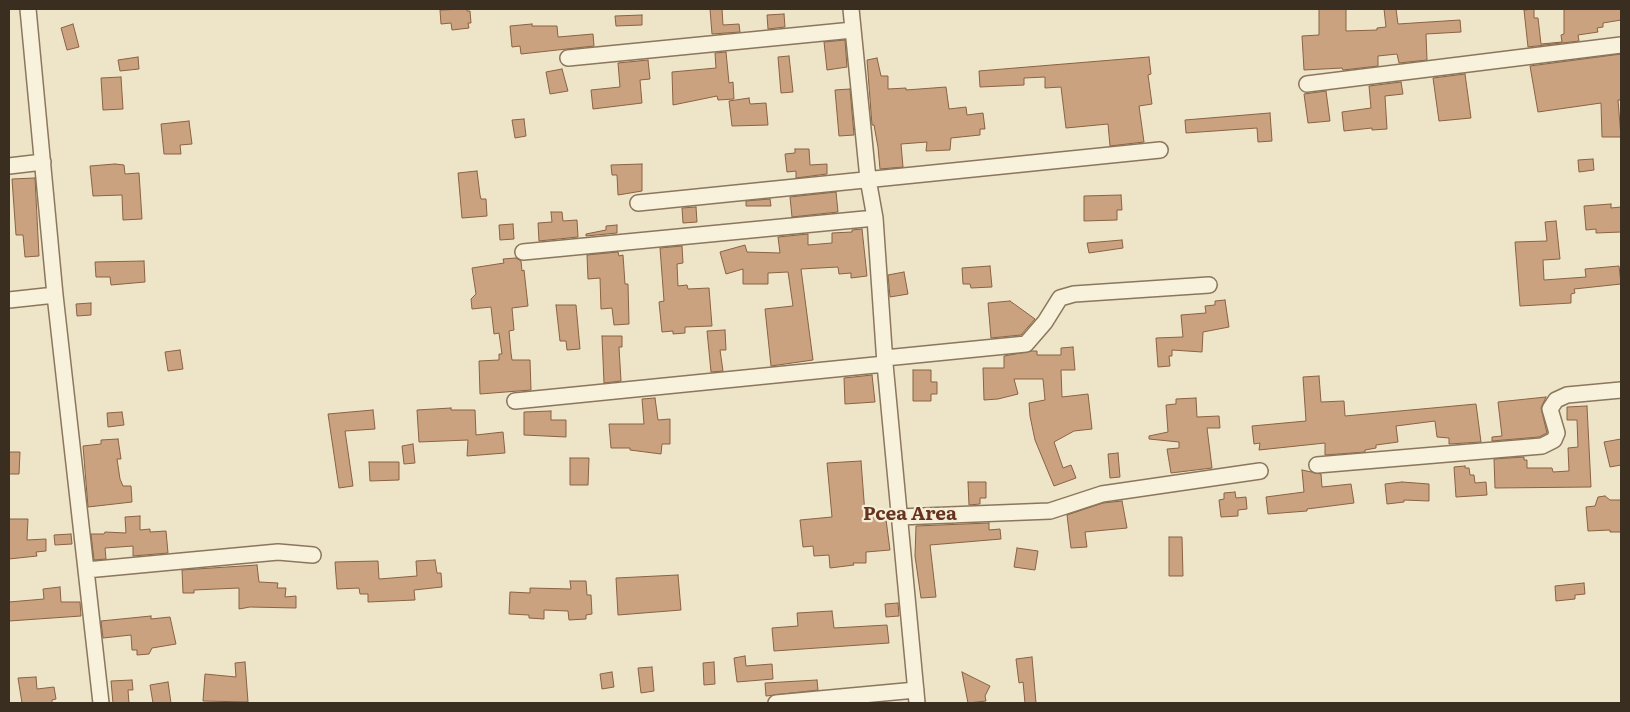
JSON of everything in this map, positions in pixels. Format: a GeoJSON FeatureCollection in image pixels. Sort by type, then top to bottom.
{"type":"FeatureCollection","features":[{"type":"Feature","properties":{"kind":"street"},"geometry":{"type":"LineString","coordinates":[[28,9],[56,295],[101,703]]}},
{"type":"Feature","properties":{"kind":"street"},"geometry":{"type":"LineString","coordinates":[[776,703],[916,697],[885,361],[875,218],[868,179],[851,9]]}},
{"type":"Feature","properties":{"kind":"street"},"geometry":{"type":"LineString","coordinates":[[568,58],[853,30]]}},
{"type":"Feature","properties":{"kind":"street"},"geometry":{"type":"LineString","coordinates":[[1306,84],[1621,45]]}},
{"type":"Feature","properties":{"kind":"street"},"geometry":{"type":"LineString","coordinates":[[638,203],[1160,150]]}},
{"type":"Feature","properties":{"kind":"street"},"geometry":{"type":"LineString","coordinates":[[9,166],[43,162]]}},
{"type":"Feature","properties":{"kind":"street"},"geometry":{"type":"LineString","coordinates":[[522,252],[875,218]]}},
{"type":"Feature","properties":{"kind":"street"},"geometry":{"type":"LineString","coordinates":[[515,401],[1026,344],[1045,322],[1060,298],[1074,294],[1209,285]]}},
{"type":"Feature","properties":{"kind":"street"},"geometry":{"type":"LineString","coordinates":[[9,300],[56,295]]}},
{"type":"Feature","properties":{"kind":"street"},"geometry":{"type":"LineString","coordinates":[[1317,465],[1542,446],[1554,440],[1557,433],[1550,409],[1556,400],[1567,395],[1621,390]]}},
{"type":"Feature","properties":{"kind":"street"},"geometry":{"type":"LineString","coordinates":[[899,516],[1050,511],[1102,494],[1260,470]]}},
{"type":"Feature","properties":{"kind":"street"},"geometry":{"type":"LineString","coordinates":[[86,570],[278,552],[313,555]]}},
{"type":"Feature","properties":{"kind":"building"},"geometry":{"type":"Polygon","coordinates":[[[467,9],[467,11],[470,11],[471,23],[468,23],[469,28],[452,30],[451,23],[441,24],[440,10],[467,9]]]}},
{"type":"Feature","properties":{"kind":"building"},"geometry":{"type":"Polygon","coordinates":[[[710,9],[722,9],[723,25],[739,24],[740,32],[712,34],[710,9]]]}},
{"type":"Feature","properties":{"kind":"building"},"geometry":{"type":"Polygon","coordinates":[[[1319,9],[1346,9],[1346,31],[1377,30],[1377,28],[1386,27],[1384,9],[1396,9],[1398,24],[1460,20],[1461,32],[1426,34],[1427,60],[1399,63],[1397,54],[1378,56],[1378,66],[1343,70],[1342,68],[1304,70],[1302,36],[1319,35],[1319,9]]]}},
{"type":"Feature","properties":{"kind":"building"},"geometry":{"type":"Polygon","coordinates":[[[1534,9],[1534,18],[1538,18],[1541,44],[1562,42],[1561,35],[1564,34],[1564,9],[1621,9],[1621,20],[1603,23],[1603,27],[1597,28],[1598,32],[1578,35],[1579,41],[1528,47],[1524,10],[1534,9]]]}},
{"type":"Feature","properties":{"kind":"building"},"geometry":{"type":"Polygon","coordinates":[[[784,14],[785,27],[768,29],[767,15],[784,14]]]}},
{"type":"Feature","properties":{"kind":"building"},"geometry":{"type":"Polygon","coordinates":[[[642,15],[642,25],[616,26],[615,16],[642,15]]]}},
{"type":"Feature","properties":{"kind":"building"},"geometry":{"type":"Polygon","coordinates":[[[73,24],[79,47],[67,50],[61,28],[73,24]]]}},
{"type":"Feature","properties":{"kind":"building"},"geometry":{"type":"Polygon","coordinates":[[[532,24],[532,26],[557,26],[558,37],[593,34],[594,46],[521,54],[520,46],[512,47],[510,26],[532,24]]]}},
{"type":"Feature","properties":{"kind":"building"},"geometry":{"type":"Polygon","coordinates":[[[845,40],[847,67],[827,70],[824,42],[845,40]]]}},
{"type":"Feature","properties":{"kind":"building"},"geometry":{"type":"Polygon","coordinates":[[[726,52],[729,83],[733,82],[734,99],[718,100],[717,96],[673,105],[672,72],[716,68],[715,53],[726,52]]]}},
{"type":"Feature","properties":{"kind":"building"},"geometry":{"type":"Polygon","coordinates":[[[1621,54],[1621,100],[1618,100],[1621,137],[1602,137],[1601,103],[1538,112],[1530,66],[1621,54]]]}},
{"type":"Feature","properties":{"kind":"building"},"geometry":{"type":"Polygon","coordinates":[[[789,56],[793,92],[781,93],[778,57],[789,56]]]}},
{"type":"Feature","properties":{"kind":"building"},"geometry":{"type":"Polygon","coordinates":[[[138,57],[139,69],[120,71],[118,60],[138,57]]]}},
{"type":"Feature","properties":{"kind":"building"},"geometry":{"type":"Polygon","coordinates":[[[1149,57],[1151,74],[1148,75],[1152,104],[1139,106],[1144,142],[1110,146],[1108,124],[1066,128],[1061,87],[1045,88],[1045,77],[1024,78],[1024,85],[980,87],[979,71],[1149,57]]]}},
{"type":"Feature","properties":{"kind":"building"},"geometry":{"type":"Polygon","coordinates":[[[877,58],[881,76],[888,76],[888,89],[906,88],[906,90],[946,87],[949,109],[966,107],[967,115],[983,113],[985,129],[980,129],[980,135],[951,138],[950,150],[926,151],[927,142],[901,144],[903,167],[880,169],[874,125],[872,125],[867,60],[877,58]]]}},
{"type":"Feature","properties":{"kind":"building"},"geometry":{"type":"Polygon","coordinates":[[[648,60],[650,79],[640,80],[642,103],[593,109],[591,90],[620,87],[618,63],[648,60]]]}},
{"type":"Feature","properties":{"kind":"building"},"geometry":{"type":"Polygon","coordinates":[[[562,69],[568,91],[550,94],[546,72],[562,69]]]}},
{"type":"Feature","properties":{"kind":"building"},"geometry":{"type":"Polygon","coordinates":[[[1465,74],[1471,118],[1439,121],[1433,78],[1465,74]]]}},
{"type":"Feature","properties":{"kind":"building"},"geometry":{"type":"Polygon","coordinates":[[[121,77],[123,109],[103,110],[101,78],[121,77]]]}},
{"type":"Feature","properties":{"kind":"building"},"geometry":{"type":"Polygon","coordinates":[[[1401,82],[1403,94],[1385,96],[1387,129],[1372,130],[1372,128],[1344,131],[1342,112],[1371,108],[1369,86],[1401,82]]]}},
{"type":"Feature","properties":{"kind":"building"},"geometry":{"type":"Polygon","coordinates":[[[850,89],[854,135],[839,136],[835,90],[850,89]]]}},
{"type":"Feature","properties":{"kind":"building"},"geometry":{"type":"Polygon","coordinates":[[[1326,91],[1330,121],[1308,123],[1304,94],[1326,91]]]}},
{"type":"Feature","properties":{"kind":"building"},"geometry":{"type":"Polygon","coordinates":[[[749,98],[750,104],[766,103],[768,125],[732,126],[729,101],[749,98]]]}},
{"type":"Feature","properties":{"kind":"building"},"geometry":{"type":"Polygon","coordinates":[[[1270,113],[1272,141],[1258,142],[1257,128],[1186,133],[1185,120],[1270,113]]]}},
{"type":"Feature","properties":{"kind":"building"},"geometry":{"type":"Polygon","coordinates":[[[524,119],[526,136],[515,138],[512,120],[524,119]]]}},
{"type":"Feature","properties":{"kind":"building"},"geometry":{"type":"Polygon","coordinates":[[[189,121],[192,144],[180,145],[181,154],[164,154],[161,124],[189,121]]]}},
{"type":"Feature","properties":{"kind":"building"},"geometry":{"type":"Polygon","coordinates":[[[795,149],[809,149],[810,165],[827,164],[827,174],[796,178],[796,171],[787,172],[785,154],[795,153],[795,149]]]}},
{"type":"Feature","properties":{"kind":"building"},"geometry":{"type":"Polygon","coordinates":[[[1593,159],[1594,170],[1579,172],[1578,160],[1593,159]]]}},
{"type":"Feature","properties":{"kind":"building"},"geometry":{"type":"Polygon","coordinates":[[[642,164],[642,191],[618,195],[617,175],[612,175],[611,165],[642,164]]]}},
{"type":"Feature","properties":{"kind":"building"},"geometry":{"type":"Polygon","coordinates":[[[124,165],[125,174],[139,173],[142,219],[123,220],[122,195],[93,196],[90,166],[124,165]]]}},
{"type":"Feature","properties":{"kind":"building"},"geometry":{"type":"Polygon","coordinates":[[[477,171],[481,199],[486,199],[487,216],[462,218],[458,173],[477,171]]]}},
{"type":"Feature","properties":{"kind":"building"},"geometry":{"type":"Polygon","coordinates":[[[35,178],[39,256],[25,257],[23,235],[16,235],[12,179],[35,178]]]}},
{"type":"Feature","properties":{"kind":"building"},"geometry":{"type":"Polygon","coordinates":[[[836,192],[838,212],[792,217],[790,197],[836,192]]]}},
{"type":"Feature","properties":{"kind":"building"},"geometry":{"type":"Polygon","coordinates":[[[1121,195],[1122,210],[1117,210],[1117,220],[1084,221],[1084,196],[1121,195]]]}},
{"type":"Feature","properties":{"kind":"building"},"geometry":{"type":"Polygon","coordinates":[[[770,199],[771,206],[746,206],[746,201],[770,199]]]}},
{"type":"Feature","properties":{"kind":"building"},"geometry":{"type":"Polygon","coordinates":[[[1611,204],[1611,208],[1621,207],[1621,232],[1596,233],[1596,229],[1586,230],[1584,206],[1611,204]]]}},
{"type":"Feature","properties":{"kind":"building"},"geometry":{"type":"Polygon","coordinates":[[[696,207],[697,222],[683,223],[682,208],[696,207]]]}},
{"type":"Feature","properties":{"kind":"building"},"geometry":{"type":"Polygon","coordinates":[[[551,212],[562,212],[563,221],[577,220],[578,237],[539,241],[538,223],[552,222],[551,212]]]}},
{"type":"Feature","properties":{"kind":"building"},"geometry":{"type":"Polygon","coordinates":[[[1556,221],[1560,259],[1543,260],[1544,280],[1586,277],[1585,269],[1619,266],[1621,284],[1574,289],[1575,293],[1571,294],[1571,303],[1520,306],[1515,242],[1547,241],[1545,222],[1556,221]]]}},
{"type":"Feature","properties":{"kind":"building"},"geometry":{"type":"Polygon","coordinates":[[[513,224],[514,239],[500,240],[499,225],[513,224]]]}},
{"type":"Feature","properties":{"kind":"building"},"geometry":{"type":"Polygon","coordinates":[[[617,225],[617,233],[586,236],[586,234],[606,230],[606,226],[617,225]]]}},
{"type":"Feature","properties":{"kind":"building"},"geometry":{"type":"Polygon","coordinates":[[[862,229],[867,276],[851,278],[851,273],[839,274],[838,267],[801,269],[813,360],[771,366],[765,309],[793,306],[788,272],[768,273],[768,284],[743,284],[743,269],[726,274],[720,252],[745,245],[747,252],[780,253],[778,237],[808,234],[808,245],[832,243],[832,233],[852,232],[852,230],[862,229]]]}},
{"type":"Feature","properties":{"kind":"building"},"geometry":{"type":"Polygon","coordinates":[[[1122,240],[1123,248],[1089,253],[1087,243],[1122,240]]]}},
{"type":"Feature","properties":{"kind":"building"},"geometry":{"type":"Polygon","coordinates":[[[682,246],[683,263],[677,264],[678,286],[687,285],[688,289],[709,288],[712,326],[685,327],[685,333],[673,334],[673,331],[662,332],[659,302],[664,301],[660,248],[682,246]]]}},
{"type":"Feature","properties":{"kind":"building"},"geometry":{"type":"Polygon","coordinates":[[[618,252],[619,256],[623,255],[625,284],[628,284],[629,324],[614,325],[612,308],[601,309],[600,278],[588,279],[587,255],[618,252]]]}},
{"type":"Feature","properties":{"kind":"building"},"geometry":{"type":"Polygon","coordinates":[[[516,258],[521,261],[522,271],[524,270],[528,306],[512,308],[514,330],[509,331],[511,353],[512,360],[530,360],[531,390],[480,394],[479,361],[499,360],[499,354],[502,354],[499,333],[494,334],[491,307],[472,309],[471,299],[476,294],[472,268],[504,263],[503,259],[516,258]]]}},
{"type":"Feature","properties":{"kind":"building"},"geometry":{"type":"Polygon","coordinates":[[[144,261],[145,282],[111,285],[110,277],[96,277],[95,262],[144,261]]]}},
{"type":"Feature","properties":{"kind":"building"},"geometry":{"type":"Polygon","coordinates":[[[990,266],[992,287],[971,288],[970,284],[963,284],[962,268],[990,266]]]}},
{"type":"Feature","properties":{"kind":"building"},"geometry":{"type":"Polygon","coordinates":[[[904,272],[908,294],[890,297],[888,275],[904,272]]]}},
{"type":"Feature","properties":{"kind":"building"},"geometry":{"type":"Polygon","coordinates":[[[1225,300],[1229,327],[1203,332],[1202,352],[1172,350],[1172,356],[1169,356],[1170,366],[1158,367],[1156,338],[1183,337],[1181,315],[1206,313],[1205,306],[1215,305],[1215,301],[1225,300]]]}},
{"type":"Feature","properties":{"kind":"building"},"geometry":{"type":"Polygon","coordinates":[[[1010,301],[1035,319],[1021,335],[991,338],[988,303],[1010,301]]]}},
{"type":"Feature","properties":{"kind":"building"},"geometry":{"type":"Polygon","coordinates":[[[91,303],[91,315],[77,316],[76,304],[91,303]]]}},
{"type":"Feature","properties":{"kind":"building"},"geometry":{"type":"Polygon","coordinates":[[[556,305],[576,305],[580,349],[567,350],[566,341],[560,341],[556,305]]]}},
{"type":"Feature","properties":{"kind":"building"},"geometry":{"type":"Polygon","coordinates":[[[725,330],[726,350],[720,350],[723,371],[711,372],[707,331],[725,330]]]}},
{"type":"Feature","properties":{"kind":"building"},"geometry":{"type":"Polygon","coordinates":[[[602,336],[622,336],[622,347],[619,347],[621,381],[604,383],[602,336]]]}},
{"type":"Feature","properties":{"kind":"building"},"geometry":{"type":"Polygon","coordinates":[[[1073,347],[1075,370],[1061,370],[1062,397],[1088,394],[1092,429],[1074,431],[1054,442],[1063,468],[1071,465],[1076,478],[1054,486],[1035,440],[1030,416],[1029,403],[1045,400],[1043,379],[1014,379],[1018,394],[984,400],[983,368],[1004,368],[1004,356],[1032,351],[1037,351],[1037,355],[1061,355],[1061,348],[1073,347]]]}},
{"type":"Feature","properties":{"kind":"building"},"geometry":{"type":"Polygon","coordinates":[[[180,350],[183,369],[168,371],[165,352],[180,350]]]}},
{"type":"Feature","properties":{"kind":"building"},"geometry":{"type":"Polygon","coordinates":[[[913,370],[931,370],[931,382],[937,382],[937,394],[931,394],[931,401],[913,401],[913,370]]]}},
{"type":"Feature","properties":{"kind":"building"},"geometry":{"type":"Polygon","coordinates":[[[872,375],[875,402],[845,404],[844,378],[872,375]]]}},
{"type":"Feature","properties":{"kind":"building"},"geometry":{"type":"Polygon","coordinates":[[[1319,376],[1321,402],[1344,401],[1345,416],[1476,404],[1481,442],[1449,444],[1449,438],[1437,437],[1435,421],[1396,426],[1398,442],[1376,445],[1376,448],[1365,450],[1365,452],[1325,455],[1325,443],[1259,450],[1260,443],[1254,444],[1252,426],[1306,421],[1303,377],[1319,376]]]}},
{"type":"Feature","properties":{"kind":"building"},"geometry":{"type":"Polygon","coordinates":[[[1546,397],[1541,408],[1547,433],[1539,437],[1492,441],[1492,437],[1502,436],[1498,402],[1546,397]]]}},
{"type":"Feature","properties":{"kind":"building"},"geometry":{"type":"Polygon","coordinates":[[[655,398],[658,420],[670,419],[670,444],[662,444],[661,454],[630,450],[630,448],[611,448],[609,424],[644,424],[642,399],[655,398]]]}},
{"type":"Feature","properties":{"kind":"building"},"geometry":{"type":"Polygon","coordinates":[[[1196,398],[1197,417],[1219,416],[1220,428],[1207,428],[1212,468],[1171,473],[1167,449],[1179,448],[1179,442],[1149,439],[1149,436],[1168,432],[1166,405],[1176,404],[1176,399],[1196,398]]]}},
{"type":"Feature","properties":{"kind":"building"},"geometry":{"type":"Polygon","coordinates":[[[1587,406],[1591,487],[1495,488],[1494,459],[1524,457],[1524,460],[1527,460],[1527,468],[1552,468],[1553,472],[1569,471],[1568,448],[1578,447],[1577,420],[1567,420],[1567,407],[1587,406]]]}},
{"type":"Feature","properties":{"kind":"building"},"geometry":{"type":"Polygon","coordinates":[[[451,408],[451,410],[475,410],[476,435],[503,432],[505,453],[467,456],[468,440],[419,442],[417,410],[451,408]]]}},
{"type":"Feature","properties":{"kind":"building"},"geometry":{"type":"Polygon","coordinates":[[[373,410],[375,429],[345,431],[353,486],[339,488],[328,414],[373,410]]]}},
{"type":"Feature","properties":{"kind":"building"},"geometry":{"type":"Polygon","coordinates":[[[551,411],[551,420],[566,420],[566,437],[524,435],[524,412],[551,411]]]}},
{"type":"Feature","properties":{"kind":"building"},"geometry":{"type":"Polygon","coordinates":[[[122,412],[124,425],[108,427],[107,413],[122,412]]]}},
{"type":"Feature","properties":{"kind":"building"},"geometry":{"type":"Polygon","coordinates":[[[118,439],[121,459],[117,459],[120,479],[123,486],[131,486],[132,502],[88,507],[83,446],[101,444],[101,440],[118,439]]]}},
{"type":"Feature","properties":{"kind":"building"},"geometry":{"type":"Polygon","coordinates":[[[1621,439],[1621,465],[1610,467],[1604,442],[1621,439]]]}},
{"type":"Feature","properties":{"kind":"building"},"geometry":{"type":"Polygon","coordinates":[[[413,444],[415,463],[404,464],[402,446],[413,444]]]}},
{"type":"Feature","properties":{"kind":"building"},"geometry":{"type":"Polygon","coordinates":[[[9,452],[20,452],[19,474],[9,474],[9,452]]]}},
{"type":"Feature","properties":{"kind":"building"},"geometry":{"type":"Polygon","coordinates":[[[1118,453],[1120,477],[1110,478],[1108,454],[1118,453]]]}},
{"type":"Feature","properties":{"kind":"building"},"geometry":{"type":"Polygon","coordinates":[[[570,458],[589,458],[588,485],[570,485],[570,458]]]}},
{"type":"Feature","properties":{"kind":"building"},"geometry":{"type":"Polygon","coordinates":[[[861,461],[865,514],[885,512],[890,550],[866,552],[866,563],[853,563],[854,565],[830,568],[829,555],[814,556],[813,546],[803,547],[800,520],[832,517],[827,463],[861,461]]]}},
{"type":"Feature","properties":{"kind":"building"},"geometry":{"type":"Polygon","coordinates":[[[369,462],[399,462],[399,480],[370,481],[369,462]]]}},
{"type":"Feature","properties":{"kind":"building"},"geometry":{"type":"Polygon","coordinates":[[[1465,466],[1465,468],[1469,468],[1470,475],[1474,475],[1475,483],[1486,482],[1487,495],[1456,497],[1454,467],[1465,466]]]}},
{"type":"Feature","properties":{"kind":"building"},"geometry":{"type":"Polygon","coordinates":[[[1302,470],[1321,474],[1322,487],[1351,484],[1354,503],[1307,509],[1307,511],[1268,514],[1266,497],[1304,492],[1302,470]]]}},
{"type":"Feature","properties":{"kind":"building"},"geometry":{"type":"Polygon","coordinates":[[[968,482],[986,482],[986,498],[980,498],[980,504],[969,505],[968,482]]]}},
{"type":"Feature","properties":{"kind":"building"},"geometry":{"type":"Polygon","coordinates":[[[1402,482],[1429,484],[1429,501],[1404,500],[1404,502],[1387,504],[1385,484],[1402,482]]]}},
{"type":"Feature","properties":{"kind":"building"},"geometry":{"type":"Polygon","coordinates":[[[1235,492],[1236,498],[1246,497],[1247,509],[1238,510],[1238,516],[1221,517],[1219,500],[1224,499],[1224,493],[1235,492]]]}},
{"type":"Feature","properties":{"kind":"building"},"geometry":{"type":"Polygon","coordinates":[[[1605,496],[1610,500],[1621,500],[1621,532],[1610,532],[1610,530],[1588,531],[1586,507],[1595,506],[1598,497],[1605,496]]]}},
{"type":"Feature","properties":{"kind":"building"},"geometry":{"type":"Polygon","coordinates":[[[1122,501],[1127,528],[1085,532],[1087,547],[1071,548],[1067,515],[1103,503],[1122,501]]]}},
{"type":"Feature","properties":{"kind":"building"},"geometry":{"type":"Polygon","coordinates":[[[140,516],[140,530],[150,529],[150,532],[166,531],[168,553],[133,556],[133,546],[105,548],[106,559],[94,560],[91,534],[104,534],[105,532],[126,533],[125,517],[140,516]]]}},
{"type":"Feature","properties":{"kind":"building"},"geometry":{"type":"Polygon","coordinates":[[[9,519],[28,519],[27,540],[46,539],[46,551],[36,552],[37,556],[9,559],[9,519]]]}},
{"type":"Feature","properties":{"kind":"building"},"geometry":{"type":"Polygon","coordinates":[[[989,523],[989,530],[1000,529],[1001,539],[930,545],[936,597],[921,598],[915,556],[916,526],[989,523]]]}},
{"type":"Feature","properties":{"kind":"building"},"geometry":{"type":"Polygon","coordinates":[[[71,534],[72,544],[55,545],[54,535],[71,534]]]}},
{"type":"Feature","properties":{"kind":"building"},"geometry":{"type":"Polygon","coordinates":[[[1169,537],[1182,537],[1183,576],[1169,576],[1169,537]]]}},
{"type":"Feature","properties":{"kind":"building"},"geometry":{"type":"Polygon","coordinates":[[[1017,548],[1038,551],[1035,570],[1014,567],[1017,548]]]}},
{"type":"Feature","properties":{"kind":"building"},"geometry":{"type":"Polygon","coordinates":[[[435,560],[437,573],[441,573],[442,587],[414,590],[415,600],[368,602],[368,594],[360,594],[359,588],[337,589],[335,562],[378,561],[379,579],[417,576],[416,561],[435,560]]]}},
{"type":"Feature","properties":{"kind":"building"},"geometry":{"type":"Polygon","coordinates":[[[257,565],[259,582],[278,583],[277,588],[286,588],[285,597],[296,596],[296,608],[250,607],[239,609],[239,588],[194,590],[194,593],[183,593],[182,570],[257,565]]]}},
{"type":"Feature","properties":{"kind":"building"},"geometry":{"type":"Polygon","coordinates":[[[678,575],[681,610],[618,615],[616,578],[678,575]]]}},
{"type":"Feature","properties":{"kind":"building"},"geometry":{"type":"Polygon","coordinates":[[[570,581],[586,581],[587,595],[591,595],[592,614],[586,615],[586,619],[569,620],[568,611],[544,610],[544,619],[529,618],[529,615],[509,614],[510,592],[530,593],[530,588],[571,589],[570,581]]]}},
{"type":"Feature","properties":{"kind":"building"},"geometry":{"type":"Polygon","coordinates":[[[1584,583],[1585,594],[1575,595],[1575,599],[1556,601],[1555,586],[1584,583]]]}},
{"type":"Feature","properties":{"kind":"building"},"geometry":{"type":"Polygon","coordinates":[[[60,587],[61,602],[80,602],[81,616],[9,621],[9,602],[44,599],[43,589],[60,587]]]}},
{"type":"Feature","properties":{"kind":"building"},"geometry":{"type":"Polygon","coordinates":[[[898,603],[899,616],[886,617],[885,604],[898,603]]]}},
{"type":"Feature","properties":{"kind":"building"},"geometry":{"type":"Polygon","coordinates":[[[832,611],[834,628],[887,625],[889,643],[774,651],[772,628],[798,626],[797,613],[832,611]]]}},
{"type":"Feature","properties":{"kind":"building"},"geometry":{"type":"Polygon","coordinates":[[[151,616],[151,619],[170,617],[176,644],[152,648],[149,654],[137,655],[137,650],[132,650],[131,635],[103,638],[101,621],[151,616]]]}},
{"type":"Feature","properties":{"kind":"building"},"geometry":{"type":"Polygon","coordinates":[[[745,656],[746,666],[772,664],[773,679],[737,682],[734,658],[745,656]]]}},
{"type":"Feature","properties":{"kind":"building"},"geometry":{"type":"Polygon","coordinates":[[[1032,657],[1036,703],[1025,703],[1023,682],[1019,683],[1016,659],[1032,657]]]}},
{"type":"Feature","properties":{"kind":"building"},"geometry":{"type":"Polygon","coordinates":[[[245,662],[248,702],[203,701],[205,674],[236,677],[235,663],[245,662]]]}},
{"type":"Feature","properties":{"kind":"building"},"geometry":{"type":"Polygon","coordinates":[[[714,662],[715,684],[704,685],[703,663],[714,662]]]}},
{"type":"Feature","properties":{"kind":"building"},"geometry":{"type":"Polygon","coordinates":[[[652,667],[654,691],[641,693],[638,668],[652,667]]]}},
{"type":"Feature","properties":{"kind":"building"},"geometry":{"type":"Polygon","coordinates":[[[612,672],[614,687],[602,689],[600,674],[612,672]]]}},
{"type":"Feature","properties":{"kind":"building"},"geometry":{"type":"Polygon","coordinates":[[[962,672],[990,686],[985,696],[986,701],[968,703],[962,672]]]}},
{"type":"Feature","properties":{"kind":"building"},"geometry":{"type":"Polygon","coordinates":[[[36,677],[37,689],[54,687],[56,699],[52,700],[52,703],[22,703],[18,678],[36,677]]]}},
{"type":"Feature","properties":{"kind":"building"},"geometry":{"type":"Polygon","coordinates":[[[132,680],[133,690],[128,690],[129,703],[113,703],[111,681],[132,680]]]}},
{"type":"Feature","properties":{"kind":"building"},"geometry":{"type":"Polygon","coordinates":[[[817,680],[818,690],[766,696],[765,683],[817,680]]]}},
{"type":"Feature","properties":{"kind":"building"},"geometry":{"type":"Polygon","coordinates":[[[168,682],[171,703],[153,703],[150,685],[168,682]]]}},
{"type":"Feature","properties":{"kind":"district","name":"Pcea Area"},"geometry":{"type":"Point","coordinates":[910,514]}}]}
